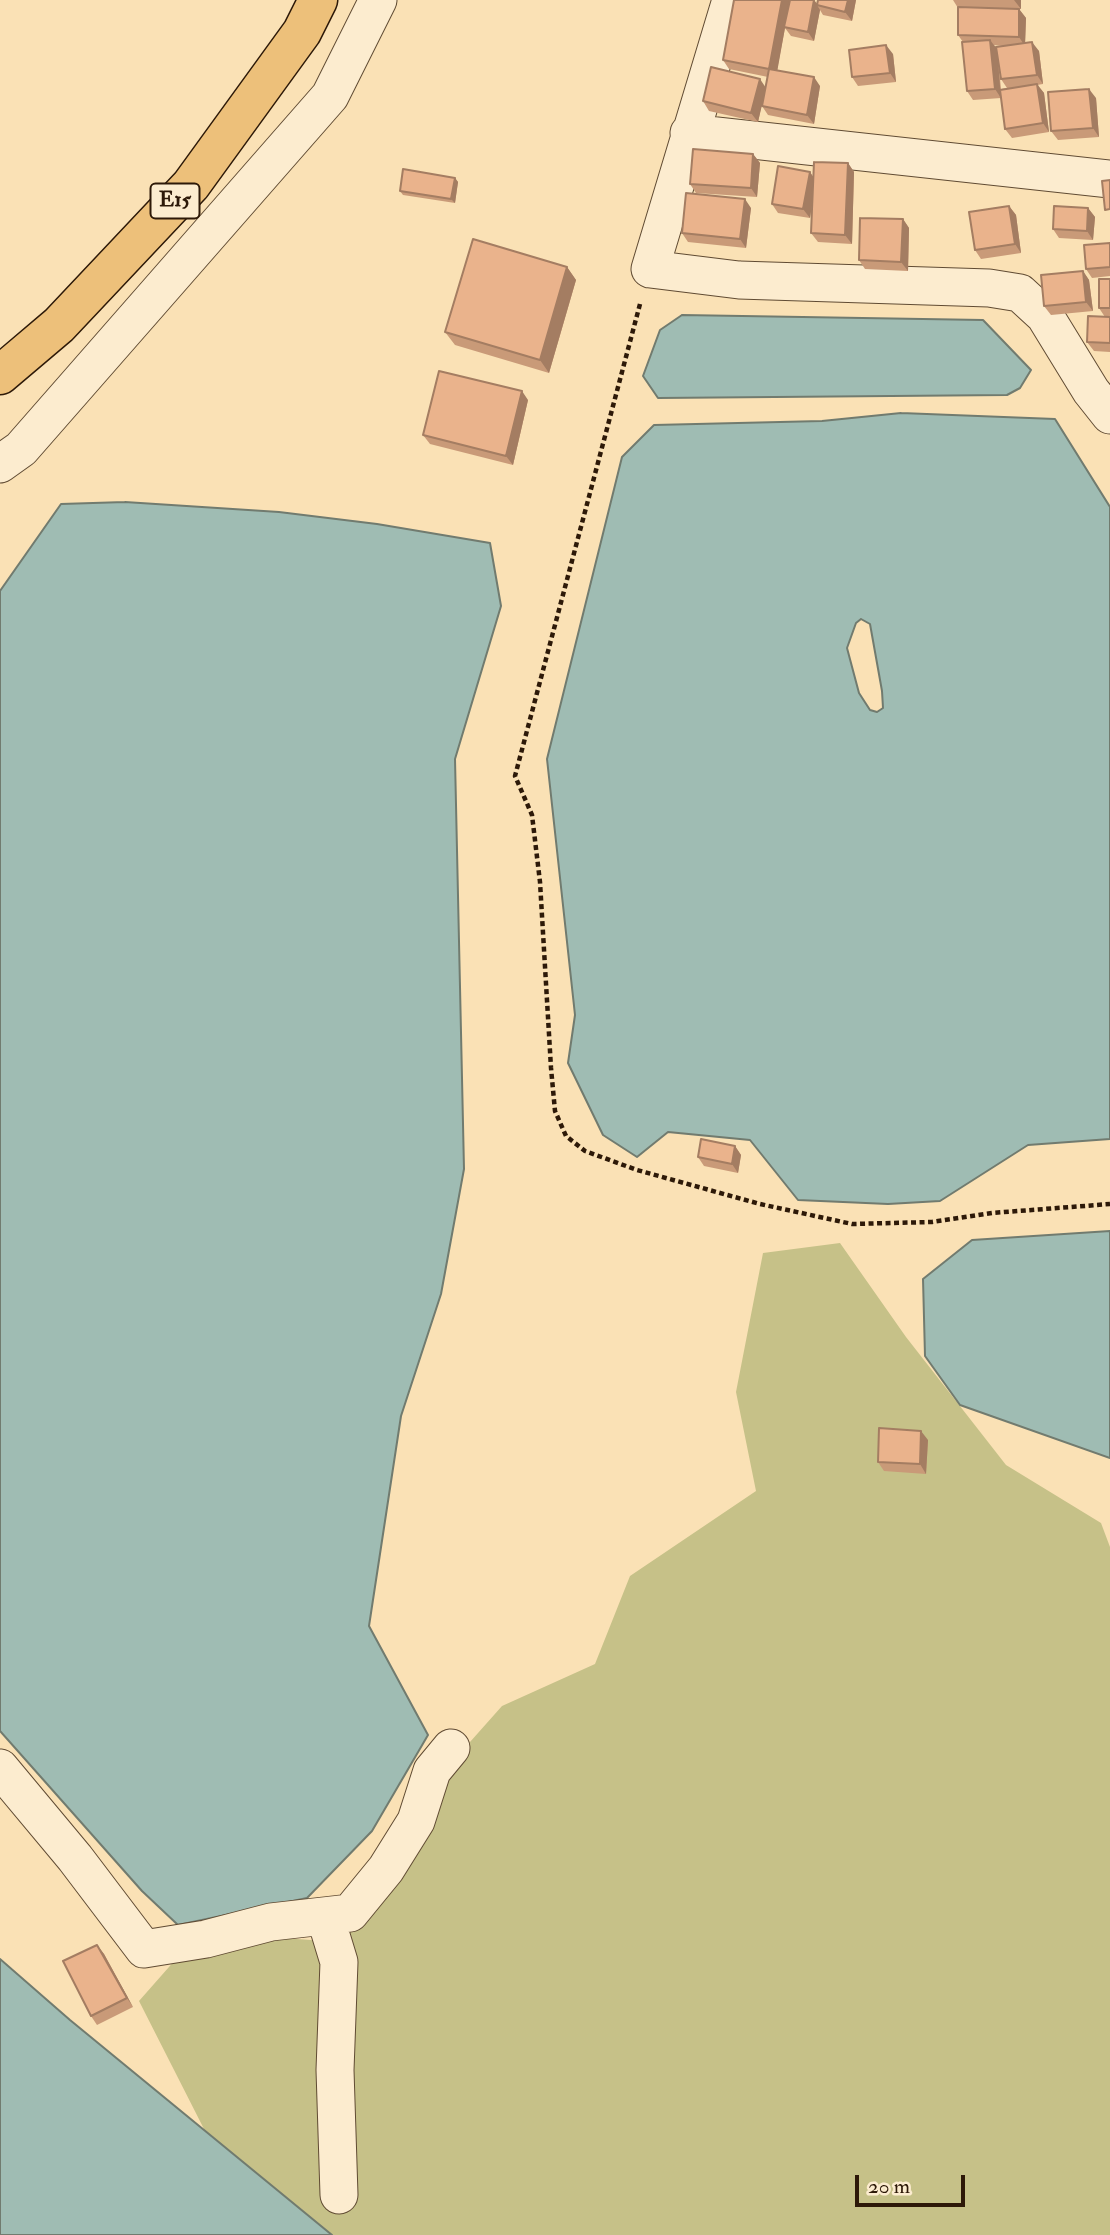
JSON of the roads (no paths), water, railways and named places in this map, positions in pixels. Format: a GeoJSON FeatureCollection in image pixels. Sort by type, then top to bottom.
{"type":"FeatureCollection","features":[{"type":"Feature","properties":{"kind":"highway","name":"E15"},"geometry":{"type":"LineString","coordinates":[[0,375],[59,325],[191,184],[302,32],[318,0]]}},
{"type":"Feature","properties":{"kind":"street"},"geometry":{"type":"LineString","coordinates":[[0,464],[21,449],[330,96],[378,0]]}},
{"type":"Feature","properties":{"kind":"street"},"geometry":{"type":"LineString","coordinates":[[731,0],[650,269],[739,280],[989,288],[1020,293],[1045,316],[1091,391],[1110,415]]}},
{"type":"Feature","properties":{"kind":"street"},"geometry":{"type":"LineString","coordinates":[[689,133],[1110,179]]}},
{"type":"Feature","properties":{"kind":"street"},"geometry":{"type":"LineString","coordinates":[[0,1768],[75,1858],[144,1949],[206,1939],[271,1922],[350,1913],[386,1869],[416,1821],[432,1771],[451,1748]]}},
{"type":"Feature","properties":{"kind":"street"},"geometry":{"type":"LineString","coordinates":[[325,1916],[339,1962],[335,2070],[338,2195]]}},
{"type":"Feature","properties":{"kind":"water"},"geometry":{"type":"Polygon","coordinates":[[[682,315],[983,320],[1031,370],[1020,388],[1007,395],[658,398],[643,376],[660,330],[682,315]]]}},
{"type":"Feature","properties":{"kind":"water"},"geometry":{"type":"Polygon","coordinates":[[[901,413],[1055,419],[1110,507],[1110,1139],[1028,1145],[940,1201],[888,1204],[798,1200],[750,1140],[668,1132],[637,1157],[603,1135],[568,1063],[575,1015],[547,759],[622,457],[654,425],[822,421],[901,413]],[[861,619],[856,623],[847,648],[859,693],[870,710],[877,712],[883,708],[882,691],[870,624],[861,619]]]}},
{"type":"Feature","properties":{"kind":"water"},"geometry":{"type":"Polygon","coordinates":[[[125,502],[279,512],[377,524],[490,543],[501,606],[455,759],[464,1169],[441,1294],[401,1416],[369,1626],[428,1735],[372,1831],[307,1898],[178,1925],[142,1891],[0,1731],[0,591],[61,504],[125,502]]]}},
{"type":"Feature","properties":{"kind":"water"},"geometry":{"type":"Polygon","coordinates":[[[1110,1231],[1110,1458],[960,1405],[925,1356],[923,1279],[972,1240],[1110,1231]]]}},
{"type":"Feature","properties":{"kind":"water"},"geometry":{"type":"Polygon","coordinates":[[[0,1959],[70,2020],[332,2235],[0,2235],[0,1959]]]}}]}
